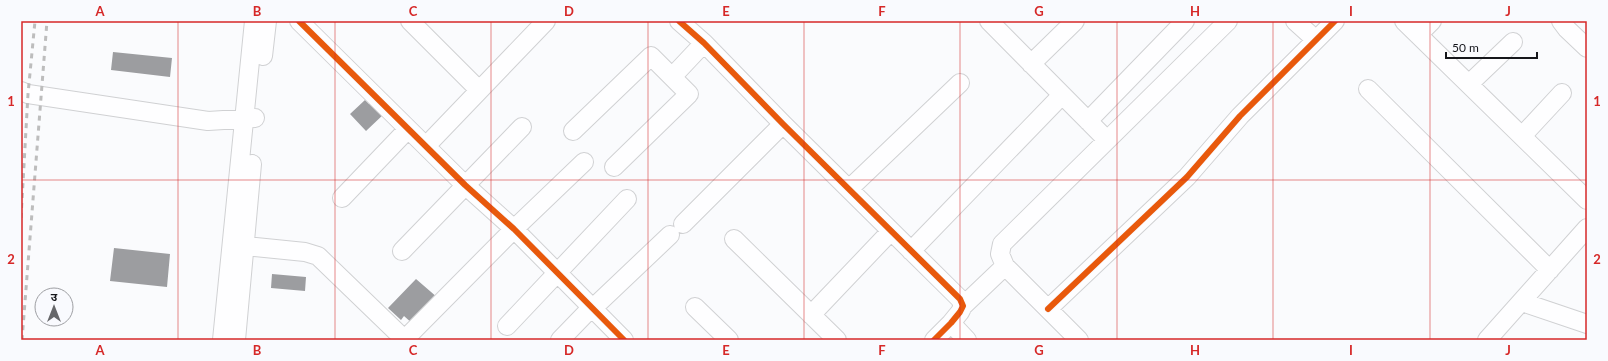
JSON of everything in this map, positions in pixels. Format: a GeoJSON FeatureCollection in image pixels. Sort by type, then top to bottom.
{"type":"FeatureCollection","features":[{"type":"Feature","properties":{"kind":"street"},"geometry":{"type":"LineString","coordinates":[[236,340],[245,246],[254,21]]}},
{"type":"Feature","properties":{"kind":"street"},"geometry":{"type":"LineString","coordinates":[[222,340],[250,119],[267,21]]}},
{"type":"Feature","properties":{"kind":"street"},"geometry":{"type":"LineString","coordinates":[[299,21],[465,185],[514,229],[624,340]]}},
{"type":"Feature","properties":{"kind":"street"},"geometry":{"type":"LineString","coordinates":[[410,21],[479,90]]}},
{"type":"Feature","properties":{"kind":"street"},"geometry":{"type":"LineString","coordinates":[[426,146],[546,21]]}},
{"type":"Feature","properties":{"kind":"street"},"geometry":{"type":"LineString","coordinates":[[679,21],[704,43],[783,124],[960,299],[963,306]]}},
{"type":"Feature","properties":{"kind":"street"},"geometry":{"type":"LineString","coordinates":[[989,21],[1107,140]]}},
{"type":"Feature","properties":{"kind":"street"},"geometry":{"type":"LineString","coordinates":[[1031,64],[1075,21]]}},
{"type":"Feature","properties":{"kind":"street"},"geometry":{"type":"LineString","coordinates":[[1088,121],[1185,21]]}},
{"type":"Feature","properties":{"kind":"street"},"geometry":{"type":"LineString","coordinates":[[1079,340],[1005,266],[1000,254],[1002,244],[1228,21]]}},
{"type":"Feature","properties":{"kind":"street"},"geometry":{"type":"LineString","coordinates":[[1295,21],[1316,40]]}},
{"type":"Feature","properties":{"kind":"street"},"geometry":{"type":"LineString","coordinates":[[1048,309],[1186,177],[1240,116],[1335,21]]}},
{"type":"Feature","properties":{"kind":"street"},"geometry":{"type":"LineString","coordinates":[[1404,21],[1587,200]]}},
{"type":"Feature","properties":{"kind":"street"},"geometry":{"type":"LineString","coordinates":[[1418,34],[1432,21]]}},
{"type":"Feature","properties":{"kind":"street"},"geometry":{"type":"LineString","coordinates":[[1561,21],[1567,30],[1587,48]]}},
{"type":"Feature","properties":{"kind":"street"},"geometry":{"type":"LineString","coordinates":[[1469,84],[1513,42]]}},
{"type":"Feature","properties":{"kind":"street"},"geometry":{"type":"LineString","coordinates":[[672,77],[704,43]]}},
{"type":"Feature","properties":{"kind":"street"},"geometry":{"type":"LineString","coordinates":[[574,131],[651,56],[688,94],[614,167]]}},
{"type":"Feature","properties":{"kind":"street"},"geometry":{"type":"LineString","coordinates":[[849,189],[960,83]]}},
{"type":"Feature","properties":{"kind":"street"},"geometry":{"type":"LineString","coordinates":[[1368,88],[1550,270]]}},
{"type":"Feature","properties":{"kind":"street"},"geometry":{"type":"LineString","coordinates":[[21,91],[28,94],[208,122],[250,119]]}},
{"type":"Feature","properties":{"kind":"street"},"geometry":{"type":"LineString","coordinates":[[1522,136],[1562,93]]}},
{"type":"Feature","properties":{"kind":"street"},"geometry":{"type":"LineString","coordinates":[[911,251],[1062,95]]}},
{"type":"Feature","properties":{"kind":"street"},"geometry":{"type":"LineString","coordinates":[[560,340],[591,308],[676,230],[783,124]]}},
{"type":"Feature","properties":{"kind":"street"},"geometry":{"type":"LineString","coordinates":[[402,252],[522,126]]}},
{"type":"Feature","properties":{"kind":"street"},"geometry":{"type":"LineString","coordinates":[[342,198],[408,129]]}},
{"type":"Feature","properties":{"kind":"street"},"geometry":{"type":"LineString","coordinates":[[245,246],[305,252],[318,256],[405,340],[514,229],[584,162]]}},
{"type":"Feature","properties":{"kind":"street"},"geometry":{"type":"LineString","coordinates":[[507,326],[627,199]]}},
{"type":"Feature","properties":{"kind":"street"},"geometry":{"type":"LineString","coordinates":[[1488,340],[1587,228]]}},
{"type":"Feature","properties":{"kind":"street"},"geometry":{"type":"LineString","coordinates":[[811,315],[891,231]]}},
{"type":"Feature","properties":{"kind":"street"},"geometry":{"type":"LineString","coordinates":[[734,238],[837,340]]}},
{"type":"Feature","properties":{"kind":"street"},"geometry":{"type":"LineString","coordinates":[[934,340],[951,324],[963,306],[1005,266]]}},
{"type":"Feature","properties":{"kind":"street"},"geometry":{"type":"LineString","coordinates":[[1522,302],[1587,324]]}},
{"type":"Feature","properties":{"kind":"street"},"geometry":{"type":"LineString","coordinates":[[695,307],[729,340]]}},
{"type":"Feature","properties":{"kind":"street"},"geometry":{"type":"LineString","coordinates":[[951,324],[967,340]]}},
{"type":"Feature","properties":{"kind":"building"},"geometry":{"type":"Polygon","coordinates":[[[113,52],[172,58],[170,77],[111,70],[113,52]]]}},
{"type":"Feature","properties":{"kind":"building"},"geometry":{"type":"Polygon","coordinates":[[[365,100],[369,104],[373,100],[385,113],[366,131],[350,114],[365,100]]]}},
{"type":"Feature","properties":{"kind":"building"},"geometry":{"type":"Polygon","coordinates":[[[114,248],[170,254],[167,287],[110,281],[114,248]]]}},
{"type":"Feature","properties":{"kind":"building"},"geometry":{"type":"Polygon","coordinates":[[[272,274],[306,277],[305,291],[271,288],[272,274]]]}},
{"type":"Feature","properties":{"kind":"building"},"geometry":{"type":"Polygon","coordinates":[[[416,279],[438,298],[413,324],[404,316],[401,320],[388,308],[416,279]]]}},
{"type":"Feature","properties":{"kind":"railway"},"geometry":{"type":"LineString","coordinates":[[21,218],[28,94],[35,21]]}},
{"type":"Feature","properties":{"kind":"railway"},"geometry":{"type":"LineString","coordinates":[[22,340],[47,21]]}},
{"type":"Feature","properties":{"kind":"cycle path"},"geometry":{"type":"LineString","coordinates":[[299,21],[465,185],[514,229],[624,340]]}},
{"type":"Feature","properties":{"kind":"cycle path"},"geometry":{"type":"LineString","coordinates":[[679,21],[704,43],[783,124],[960,299],[963,306],[960,312],[934,340]]}},
{"type":"Feature","properties":{"kind":"cycle path"},"geometry":{"type":"LineString","coordinates":[[1048,309],[1187,177],[1240,116],[1335,21]]}}]}
